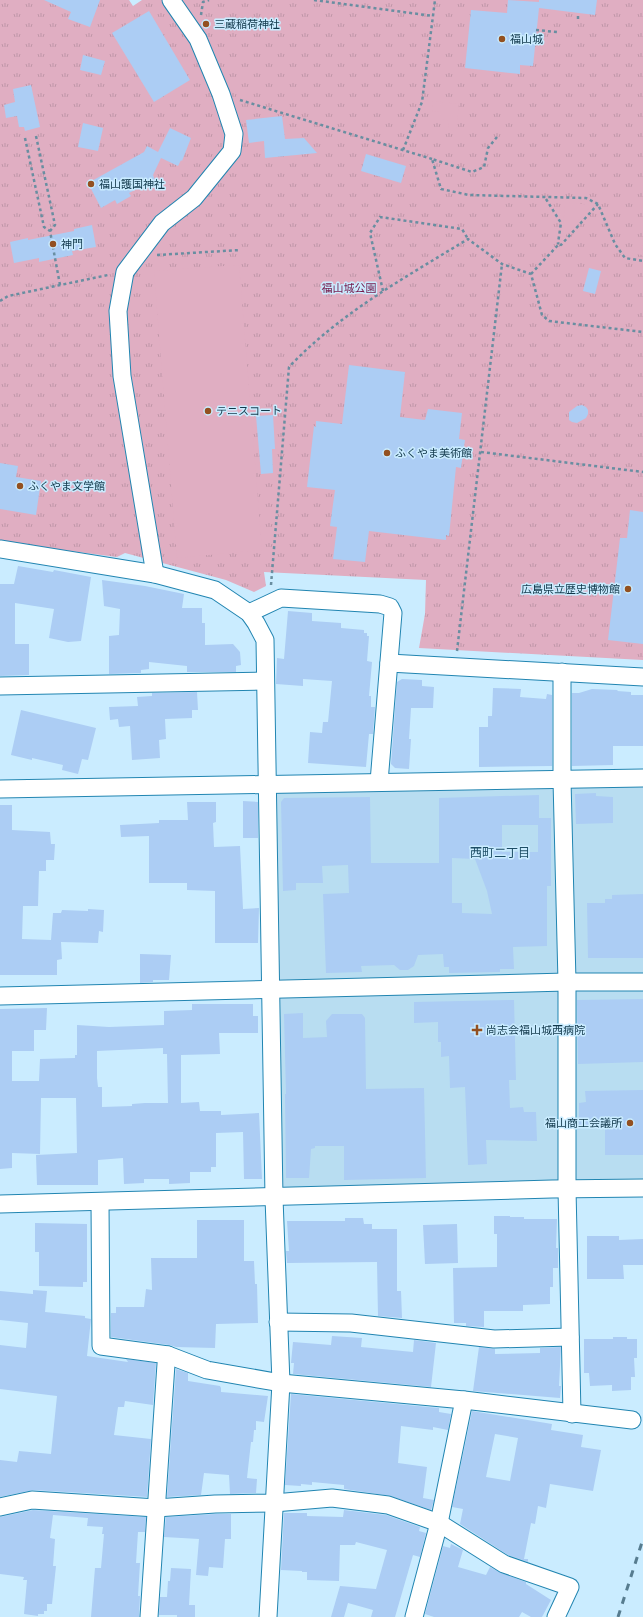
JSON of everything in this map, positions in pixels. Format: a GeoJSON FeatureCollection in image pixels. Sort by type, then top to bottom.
{"type":"FeatureCollection","features":[{"type":"Feature","properties":{"kind":"street"},"geometry":{"type":"LineString","coordinates":[[155,574],[122,376],[118,311],[125,272],[162,222],[194,198],[232,151],[234,134],[221,94],[198,39],[171,0]]}},
{"type":"Feature","properties":{"kind":"street"},"geometry":{"type":"LineString","coordinates":[[0,549],[155,574],[215,590],[249,613],[265,640],[274,1198],[281,1383],[268,1617]]}},
{"type":"Feature","properties":{"kind":"street"},"geometry":{"type":"LineString","coordinates":[[249,613],[281,598],[380,604],[390,606],[392,613],[389,663],[379,782]]}},
{"type":"Feature","properties":{"kind":"street"},"geometry":{"type":"LineString","coordinates":[[389,663],[643,676]]}},
{"type":"Feature","properties":{"kind":"street"},"geometry":{"type":"LineString","coordinates":[[562,672],[562,780],[567,982],[567,1189],[572,1414]]}},
{"type":"Feature","properties":{"kind":"street"},"geometry":{"type":"LineString","coordinates":[[0,686],[265,681]]}},
{"type":"Feature","properties":{"kind":"street"},"geometry":{"type":"LineString","coordinates":[[0,789],[643,778]]}},
{"type":"Feature","properties":{"kind":"street"},"geometry":{"type":"LineString","coordinates":[[0,996],[567,982],[643,982]]}},
{"type":"Feature","properties":{"kind":"street"},"geometry":{"type":"LineString","coordinates":[[0,1204],[643,1188]]}},
{"type":"Feature","properties":{"kind":"street"},"geometry":{"type":"LineString","coordinates":[[100,1202],[101,1346],[168,1355],[207,1370],[281,1383],[464,1400],[632,1420]]}},
{"type":"Feature","properties":{"kind":"street"},"geometry":{"type":"LineString","coordinates":[[278,1322],[351,1323],[494,1339],[570,1337]]}},
{"type":"Feature","properties":{"kind":"street"},"geometry":{"type":"LineString","coordinates":[[149,1617],[166,1364],[168,1355]]}},
{"type":"Feature","properties":{"kind":"street"},"geometry":{"type":"LineString","coordinates":[[414,1617],[439,1523],[464,1400]]}},
{"type":"Feature","properties":{"kind":"street"},"geometry":{"type":"LineString","coordinates":[[0,1507],[32,1500],[156,1508],[215,1504],[274,1503],[332,1498],[388,1505],[439,1523],[504,1564],[570,1587],[556,1617]]}},
{"type":"Feature","properties":{"kind":"path"},"geometry":{"type":"LineString","coordinates":[[314,0],[434,16]]}},
{"type":"Feature","properties":{"kind":"path"},"geometry":{"type":"LineString","coordinates":[[403,150],[422,102],[435,0]]}},
{"type":"Feature","properties":{"kind":"path"},"geometry":{"type":"LineString","coordinates":[[536,30],[557,32]]}},
{"type":"Feature","properties":{"kind":"path"},"geometry":{"type":"LineString","coordinates":[[221,94],[472,172],[484,167],[488,148],[497,137]]}},
{"type":"Feature","properties":{"kind":"path"},"geometry":{"type":"LineString","coordinates":[[36,136],[54,226],[50,231]]}},
{"type":"Feature","properties":{"kind":"path"},"geometry":{"type":"LineString","coordinates":[[25,138],[44,227],[50,231],[60,285]]}},
{"type":"Feature","properties":{"kind":"path"},"geometry":{"type":"LineString","coordinates":[[432,159],[441,189],[469,195],[586,198],[598,204],[615,244],[626,258],[643,262]]}},
{"type":"Feature","properties":{"kind":"path"},"geometry":{"type":"LineString","coordinates":[[546,198],[561,223],[559,244]]}},
{"type":"Feature","properties":{"kind":"path"},"geometry":{"type":"LineString","coordinates":[[531,274],[559,244],[561,245],[598,204]]}},
{"type":"Feature","properties":{"kind":"path"},"geometry":{"type":"LineString","coordinates":[[383,291],[370,233],[380,217],[462,229],[468,239],[502,264],[531,274]]}},
{"type":"Feature","properties":{"kind":"path"},"geometry":{"type":"LineString","coordinates":[[269,604],[289,367],[307,348],[364,303],[468,239]]}},
{"type":"Feature","properties":{"kind":"path"},"geometry":{"type":"LineString","coordinates":[[136,257],[240,250]]}},
{"type":"Feature","properties":{"kind":"path"},"geometry":{"type":"LineString","coordinates":[[455,666],[502,264]]}},
{"type":"Feature","properties":{"kind":"path"},"geometry":{"type":"LineString","coordinates":[[0,301],[8,296],[125,272]]}},
{"type":"Feature","properties":{"kind":"path"},"geometry":{"type":"LineString","coordinates":[[531,274],[542,315],[549,321],[643,332]]}},
{"type":"Feature","properties":{"kind":"path"},"geometry":{"type":"LineString","coordinates":[[481,452],[643,472]]}},
{"type":"Feature","properties":{"kind":"shaded area"},"geometry":{"type":"Polygon","coordinates":[[[643,779],[643,1194],[277,1201],[269,787],[643,779]]]}},
{"type":"Feature","properties":{"kind":"green space","name":"福山城公園"},"geometry":{"type":"Polygon","coordinates":[[[0,0],[129,0],[133,6],[142,0],[643,0],[643,660],[419,648],[425,614],[426,580],[264,572],[266,586],[254,592],[226,580],[125,553],[117,557],[0,542],[0,0]]]}},
{"type":"Feature","properties":{"kind":"green space"},"geometry":{"type":"Polygon","coordinates":[[[433,101],[459,104],[456,131],[448,130],[449,121],[441,119],[441,112],[432,111],[433,101]]]}},
{"type":"Feature","properties":{"kind":"green space"},"geometry":{"type":"Polygon","coordinates":[[[569,202],[590,205],[590,207],[564,237],[562,236],[565,206],[569,202]]]}},
{"type":"Feature","properties":{"kind":"green space"},"geometry":{"type":"Polygon","coordinates":[[[642,245],[643,255],[624,250],[641,251],[642,245]]]}},
{"type":"Feature","properties":{"kind":"green space","name":"テニスコート"},"geometry":{"type":"Polygon","coordinates":[[[239,265],[262,550],[177,558],[154,271],[239,265]]]}},
{"type":"Feature","properties":{"kind":"building"},"geometry":{"type":"Polygon","coordinates":[[[44,0],[100,0],[90,27],[68,19],[71,12],[44,0]]]}},
{"type":"Feature","properties":{"kind":"building","name":"福山城"},"geometry":{"type":"Polygon","coordinates":[[[508,0],[539,2],[539,0],[597,0],[595,15],[539,8],[533,66],[520,65],[520,74],[465,68],[471,10],[507,13],[508,0]]]}},
{"type":"Feature","properties":{"kind":"building"},"geometry":{"type":"Polygon","coordinates":[[[149,11],[190,80],[154,102],[112,33],[149,11]]]}},
{"type":"Feature","properties":{"kind":"building"},"geometry":{"type":"Polygon","coordinates":[[[83,55],[105,61],[101,75],[80,70],[83,55]]]}},
{"type":"Feature","properties":{"kind":"building"},"geometry":{"type":"Polygon","coordinates":[[[31,85],[40,127],[25,131],[24,127],[19,127],[17,116],[6,118],[4,105],[15,102],[13,89],[31,85]]]}},
{"type":"Feature","properties":{"kind":"building"},"geometry":{"type":"Polygon","coordinates":[[[282,116],[285,139],[304,138],[317,153],[265,158],[264,141],[249,143],[246,120],[282,116]]]}},
{"type":"Feature","properties":{"kind":"building"},"geometry":{"type":"Polygon","coordinates":[[[83,123],[103,128],[98,151],[78,147],[83,123]]]}},
{"type":"Feature","properties":{"kind":"building"},"geometry":{"type":"Polygon","coordinates":[[[170,128],[191,138],[182,161],[181,160],[178,166],[161,158],[153,175],[155,180],[129,193],[131,196],[117,204],[115,200],[101,208],[88,183],[144,152],[147,146],[158,152],[170,128]]]}},
{"type":"Feature","properties":{"kind":"building"},"geometry":{"type":"Polygon","coordinates":[[[366,154],[406,166],[401,183],[361,171],[366,154]]]}},
{"type":"Feature","properties":{"kind":"building","name":"神門"},"geometry":{"type":"Polygon","coordinates":[[[92,225],[96,247],[72,251],[73,255],[39,262],[39,258],[14,263],[10,242],[74,231],[74,229],[92,225]]]}},
{"type":"Feature","properties":{"kind":"building"},"geometry":{"type":"Polygon","coordinates":[[[589,268],[601,271],[595,294],[583,291],[589,268]]]}},
{"type":"Feature","properties":{"kind":"building","name":"ふくやま美術館"},"geometry":{"type":"Polygon","coordinates":[[[349,365],[405,372],[400,417],[425,420],[428,409],[462,413],[459,439],[465,440],[461,468],[456,467],[449,536],[446,535],[446,540],[369,531],[365,562],[333,559],[337,527],[330,526],[335,490],[307,487],[314,426],[316,427],[316,421],[342,424],[349,365]]]}},
{"type":"Feature","properties":{"kind":"building"},"geometry":{"type":"Polygon","coordinates":[[[582,405],[588,410],[586,418],[577,423],[569,420],[569,412],[577,406],[582,405]]]}},
{"type":"Feature","properties":{"kind":"building"},"geometry":{"type":"Polygon","coordinates":[[[273,415],[275,449],[272,449],[273,473],[261,474],[256,416],[273,415]]]}},
{"type":"Feature","properties":{"kind":"building","name":"ふくやま文学館"},"geometry":{"type":"Polygon","coordinates":[[[0,463],[18,466],[16,477],[41,481],[36,515],[0,509],[0,463]]]}},
{"type":"Feature","properties":{"kind":"building","name":"広島県立歴史博物館"},"geometry":{"type":"Polygon","coordinates":[[[630,510],[643,512],[643,644],[608,640],[620,538],[627,538],[630,510]]]}},
{"type":"Feature","properties":{"kind":"building"},"geometry":{"type":"Polygon","coordinates":[[[18,566],[53,572],[54,570],[91,577],[81,641],[68,642],[49,638],[54,609],[15,603],[15,644],[29,644],[29,675],[0,676],[0,584],[14,584],[18,566]]]}},
{"type":"Feature","properties":{"kind":"building"},"geometry":{"type":"Polygon","coordinates":[[[102,580],[145,586],[184,594],[182,608],[202,608],[202,623],[205,623],[205,645],[233,644],[240,652],[241,665],[236,666],[236,672],[187,672],[187,666],[149,662],[149,669],[141,670],[141,673],[109,674],[109,636],[119,635],[120,609],[104,606],[102,580]]]}},
{"type":"Feature","properties":{"kind":"building"},"geometry":{"type":"Polygon","coordinates":[[[288,611],[312,613],[312,621],[341,623],[341,628],[364,630],[364,633],[367,633],[367,636],[369,636],[367,661],[372,662],[369,696],[371,696],[371,707],[375,707],[373,734],[369,734],[366,767],[308,763],[310,732],[322,733],[323,722],[328,722],[332,681],[303,679],[303,686],[276,684],[277,658],[284,659],[288,611]]]}},
{"type":"Feature","properties":{"kind":"building"},"geometry":{"type":"Polygon","coordinates":[[[402,679],[422,680],[422,686],[434,687],[433,708],[411,708],[409,769],[395,768],[391,764],[397,682],[402,679]]]}},
{"type":"Feature","properties":{"kind":"building"},"geometry":{"type":"Polygon","coordinates":[[[493,688],[521,689],[520,697],[546,699],[547,694],[552,695],[552,766],[479,767],[479,727],[488,727],[488,716],[492,716],[493,688]]]}},
{"type":"Feature","properties":{"kind":"building"},"geometry":{"type":"Polygon","coordinates":[[[592,689],[618,690],[617,691],[631,692],[631,695],[643,695],[643,746],[613,746],[613,765],[572,766],[572,693],[579,693],[592,689]]]}},
{"type":"Feature","properties":{"kind":"building"},"geometry":{"type":"Polygon","coordinates":[[[197,692],[198,710],[192,710],[192,718],[165,719],[166,739],[159,740],[160,758],[132,760],[130,726],[119,727],[118,719],[110,720],[109,707],[138,706],[137,697],[152,696],[152,693],[197,692]]]}},
{"type":"Feature","properties":{"kind":"building"},"geometry":{"type":"Polygon","coordinates":[[[21,710],[96,728],[88,760],[82,759],[78,774],[62,770],[63,765],[11,755],[21,710]]]}},
{"type":"Feature","properties":{"kind":"building"},"geometry":{"type":"Polygon","coordinates":[[[596,793],[596,796],[613,797],[613,823],[576,824],[575,794],[596,793]]]}},
{"type":"Feature","properties":{"kind":"building"},"geometry":{"type":"Polygon","coordinates":[[[539,795],[539,818],[551,818],[551,886],[547,886],[547,946],[513,947],[514,969],[500,969],[500,972],[449,973],[449,967],[444,967],[443,954],[418,955],[414,966],[408,970],[400,970],[394,965],[361,966],[362,972],[326,973],[323,894],[349,893],[348,865],[322,866],[323,883],[296,883],[296,890],[283,891],[281,802],[284,798],[370,797],[371,863],[439,863],[439,798],[539,795]],[[502,825],[502,852],[538,852],[538,825],[502,825]],[[452,858],[452,903],[462,903],[462,913],[492,914],[487,891],[475,859],[452,858]]]}},
{"type":"Feature","properties":{"kind":"building"},"geometry":{"type":"Polygon","coordinates":[[[243,801],[258,802],[258,838],[243,838],[243,801]]]}},
{"type":"Feature","properties":{"kind":"building"},"geometry":{"type":"Polygon","coordinates":[[[187,802],[216,802],[216,822],[213,823],[214,847],[240,846],[243,909],[259,908],[258,943],[215,943],[215,891],[187,890],[187,883],[149,883],[149,836],[121,837],[120,825],[159,823],[159,820],[188,820],[187,802]]]}},
{"type":"Feature","properties":{"kind":"building"},"geometry":{"type":"Polygon","coordinates":[[[0,805],[12,805],[12,830],[50,832],[51,844],[55,844],[54,860],[46,860],[46,871],[39,871],[38,906],[23,906],[22,939],[51,940],[53,913],[61,913],[62,910],[104,910],[103,932],[99,931],[98,943],[61,942],[62,959],[57,960],[57,975],[0,975],[0,805]]]}},
{"type":"Feature","properties":{"kind":"building"},"geometry":{"type":"Polygon","coordinates":[[[643,894],[643,958],[588,958],[587,903],[605,903],[605,899],[612,899],[612,895],[643,894]]]}},
{"type":"Feature","properties":{"kind":"building"},"geometry":{"type":"Polygon","coordinates":[[[140,954],[171,955],[169,980],[153,980],[153,982],[140,983],[140,954]]]}},
{"type":"Feature","properties":{"kind":"building"},"geometry":{"type":"Polygon","coordinates":[[[643,999],[643,1062],[578,1064],[577,1000],[643,999]]]}},
{"type":"Feature","properties":{"kind":"building"},"geometry":{"type":"Polygon","coordinates":[[[514,1000],[516,1080],[509,1080],[510,1108],[523,1107],[524,1112],[536,1112],[537,1141],[486,1140],[487,1164],[468,1165],[465,1087],[450,1088],[449,1056],[441,1057],[441,1042],[438,1042],[438,1022],[414,1023],[414,1002],[514,1000]]]}},
{"type":"Feature","properties":{"kind":"building"},"geometry":{"type":"Polygon","coordinates":[[[192,1004],[253,1004],[253,1016],[258,1016],[258,1033],[219,1033],[220,1054],[181,1055],[181,1103],[199,1102],[200,1111],[221,1111],[221,1115],[259,1113],[262,1179],[244,1179],[243,1132],[216,1133],[216,1167],[211,1167],[211,1172],[190,1172],[190,1183],[169,1184],[169,1179],[144,1179],[144,1183],[124,1184],[123,1158],[98,1160],[98,1185],[37,1185],[36,1155],[77,1153],[76,1098],[41,1098],[40,1154],[12,1153],[12,1168],[0,1169],[0,1009],[47,1008],[46,1030],[34,1030],[34,1051],[12,1051],[12,1081],[39,1081],[40,1059],[75,1058],[75,1055],[77,1055],[77,1025],[109,1027],[164,1025],[164,1011],[192,1010],[192,1004]],[[163,1048],[97,1051],[97,1078],[98,1087],[102,1087],[102,1107],[132,1106],[132,1104],[145,1103],[168,1103],[167,1054],[163,1054],[163,1048]]]}},
{"type":"Feature","properties":{"kind":"building"},"geometry":{"type":"Polygon","coordinates":[[[303,1013],[303,1038],[327,1037],[326,1021],[332,1014],[362,1014],[365,1018],[366,1089],[424,1088],[426,1178],[344,1180],[344,1146],[315,1146],[315,1148],[311,1149],[309,1178],[286,1178],[284,1014],[303,1013]]]}},
{"type":"Feature","properties":{"kind":"building","name":"福山商工会議所"},"geometry":{"type":"Polygon","coordinates":[[[643,1090],[643,1155],[605,1155],[605,1125],[579,1126],[579,1103],[586,1102],[585,1091],[643,1090]]]}},
{"type":"Feature","properties":{"kind":"building"},"geometry":{"type":"Polygon","coordinates":[[[494,1216],[524,1217],[524,1219],[557,1219],[556,1248],[558,1248],[558,1268],[553,1268],[553,1287],[550,1287],[550,1304],[523,1305],[523,1311],[484,1311],[484,1327],[466,1326],[466,1323],[454,1323],[453,1268],[497,1267],[497,1234],[494,1234],[494,1216]]]}},
{"type":"Feature","properties":{"kind":"building"},"geometry":{"type":"Polygon","coordinates":[[[345,1218],[363,1218],[364,1224],[372,1224],[372,1229],[397,1229],[397,1291],[401,1291],[402,1318],[378,1316],[377,1262],[287,1263],[286,1251],[289,1251],[287,1221],[345,1221],[345,1218]]]}},
{"type":"Feature","properties":{"kind":"building"},"geometry":{"type":"Polygon","coordinates":[[[197,1220],[244,1220],[244,1261],[254,1261],[255,1284],[257,1284],[258,1323],[216,1324],[215,1348],[176,1347],[111,1337],[111,1313],[116,1313],[116,1307],[144,1307],[146,1289],[152,1290],[151,1258],[197,1258],[197,1220]]]}},
{"type":"Feature","properties":{"kind":"building"},"geometry":{"type":"Polygon","coordinates":[[[35,1223],[87,1224],[87,1282],[83,1282],[83,1287],[39,1286],[39,1252],[35,1252],[35,1223]]]}},
{"type":"Feature","properties":{"kind":"building"},"geometry":{"type":"Polygon","coordinates":[[[457,1224],[458,1263],[425,1264],[423,1225],[457,1224]]]}},
{"type":"Feature","properties":{"kind":"building"},"geometry":{"type":"Polygon","coordinates":[[[587,1236],[619,1236],[619,1240],[643,1239],[643,1265],[623,1265],[624,1279],[587,1279],[587,1236]]]}},
{"type":"Feature","properties":{"kind":"building"},"geometry":{"type":"Polygon","coordinates":[[[33,1290],[47,1291],[45,1312],[85,1316],[85,1318],[91,1319],[87,1356],[128,1362],[126,1359],[156,1363],[153,1405],[125,1401],[124,1407],[118,1407],[114,1435],[151,1439],[147,1497],[33,1490],[0,1497],[0,1460],[17,1462],[19,1451],[51,1454],[57,1396],[0,1389],[0,1345],[26,1348],[28,1323],[0,1320],[0,1291],[33,1294],[33,1290]]]}},
{"type":"Feature","properties":{"kind":"building"},"geometry":{"type":"Polygon","coordinates":[[[332,1336],[362,1338],[361,1347],[413,1352],[414,1340],[436,1343],[431,1387],[293,1374],[294,1363],[291,1363],[293,1342],[331,1345],[332,1336]]]}},
{"type":"Feature","properties":{"kind":"building"},"geometry":{"type":"Polygon","coordinates":[[[613,1337],[637,1339],[637,1358],[634,1358],[635,1377],[631,1377],[631,1390],[612,1391],[612,1385],[590,1386],[589,1373],[584,1373],[584,1339],[613,1339],[613,1337]]]}},
{"type":"Feature","properties":{"kind":"building"},"geometry":{"type":"Polygon","coordinates":[[[479,1347],[495,1349],[495,1354],[540,1353],[540,1348],[561,1347],[559,1386],[561,1386],[560,1398],[473,1391],[479,1347]]]}},
{"type":"Feature","properties":{"kind":"building"},"geometry":{"type":"Polygon","coordinates":[[[176,1369],[188,1373],[188,1381],[220,1386],[221,1392],[268,1396],[264,1422],[256,1421],[256,1430],[254,1430],[253,1442],[251,1442],[247,1478],[257,1479],[256,1493],[230,1494],[229,1475],[204,1473],[201,1495],[167,1497],[176,1369]]]}},
{"type":"Feature","properties":{"kind":"building"},"geometry":{"type":"Polygon","coordinates":[[[291,1394],[439,1408],[439,1412],[451,1414],[448,1430],[433,1427],[433,1430],[401,1426],[398,1463],[427,1467],[423,1498],[434,1500],[431,1510],[391,1496],[344,1489],[344,1485],[312,1482],[312,1485],[285,1485],[291,1394]]]}},
{"type":"Feature","properties":{"kind":"building"},"geometry":{"type":"Polygon","coordinates":[[[472,1411],[552,1424],[551,1430],[583,1435],[581,1447],[601,1450],[593,1491],[550,1484],[546,1508],[538,1506],[535,1524],[531,1523],[524,1559],[528,1559],[528,1562],[508,1555],[460,1524],[463,1509],[452,1507],[472,1411]],[[495,1434],[486,1477],[510,1481],[518,1438],[495,1434]]]}},
{"type":"Feature","properties":{"kind":"building"},"geometry":{"type":"Polygon","coordinates":[[[33,1510],[146,1517],[145,1532],[138,1532],[136,1563],[140,1563],[138,1596],[140,1596],[139,1617],[91,1617],[95,1568],[101,1568],[104,1534],[102,1534],[103,1527],[87,1526],[88,1518],[53,1515],[50,1538],[55,1539],[53,1566],[56,1566],[52,1604],[47,1604],[47,1611],[44,1611],[44,1614],[38,1614],[38,1616],[24,1614],[27,1580],[23,1580],[24,1577],[0,1574],[0,1517],[33,1510]]]}},
{"type":"Feature","properties":{"kind":"building"},"geometry":{"type":"Polygon","coordinates":[[[344,1510],[386,1515],[420,1527],[419,1531],[426,1533],[420,1557],[413,1555],[395,1617],[371,1617],[373,1610],[348,1603],[344,1617],[331,1617],[340,1586],[376,1589],[387,1550],[356,1542],[355,1545],[340,1545],[339,1581],[307,1580],[307,1572],[281,1570],[284,1513],[307,1513],[307,1516],[343,1517],[344,1510]]]}},
{"type":"Feature","properties":{"kind":"building"},"geometry":{"type":"Polygon","coordinates":[[[231,1514],[231,1539],[225,1539],[223,1568],[209,1567],[208,1576],[196,1575],[199,1539],[164,1537],[166,1517],[231,1514]]]}},
{"type":"Feature","properties":{"kind":"building"},"geometry":{"type":"Polygon","coordinates":[[[451,1544],[463,1550],[458,1567],[486,1575],[490,1567],[501,1573],[526,1582],[526,1584],[551,1600],[542,1617],[531,1617],[522,1612],[519,1617],[434,1617],[425,1614],[443,1546],[450,1548],[451,1544]]]}},
{"type":"Feature","properties":{"kind":"building"},"geometry":{"type":"Polygon","coordinates":[[[171,1568],[191,1569],[189,1605],[195,1605],[195,1617],[159,1615],[160,1597],[167,1597],[171,1568]]]}},
{"type":"Feature","properties":{"kind":"railway"},"geometry":{"type":"LineString","coordinates":[[618,1617],[643,1539]]}},
{"type":"Feature","properties":{"kind":"place","name":"三蔵稲荷神社"},"geometry":{"type":"Point","coordinates":[206,24]}},
{"type":"Feature","properties":{"kind":"place","name":"福山城"},"geometry":{"type":"Point","coordinates":[502,39]}},
{"type":"Feature","properties":{"kind":"place","name":"福山護国神社"},"geometry":{"type":"Point","coordinates":[91,184]}},
{"type":"Feature","properties":{"kind":"place","name":"神門"},"geometry":{"type":"Point","coordinates":[53,244]}},
{"type":"Feature","properties":{"kind":"place","name":"テニスコート"},"geometry":{"type":"Point","coordinates":[208,411]}},
{"type":"Feature","properties":{"kind":"place","name":"ふくやま美術館"},"geometry":{"type":"Point","coordinates":[387,453]}},
{"type":"Feature","properties":{"kind":"place","name":"ふくやま文学館"},"geometry":{"type":"Point","coordinates":[20,486]}},
{"type":"Feature","properties":{"kind":"place","name":"広島県立歴史博物館"},"geometry":{"type":"Point","coordinates":[628,589]}},
{"type":"Feature","properties":{"kind":"place","name":"尚志会福山城西病院"},"geometry":{"type":"Point","coordinates":[477,1030]}},
{"type":"Feature","properties":{"kind":"place","name":"福山商工会議所"},"geometry":{"type":"Point","coordinates":[630,1123]}},
{"type":"Feature","properties":{"kind":"district","name":"西町二丁目"},"geometry":{"type":"Point","coordinates":[500,853]}}]}
